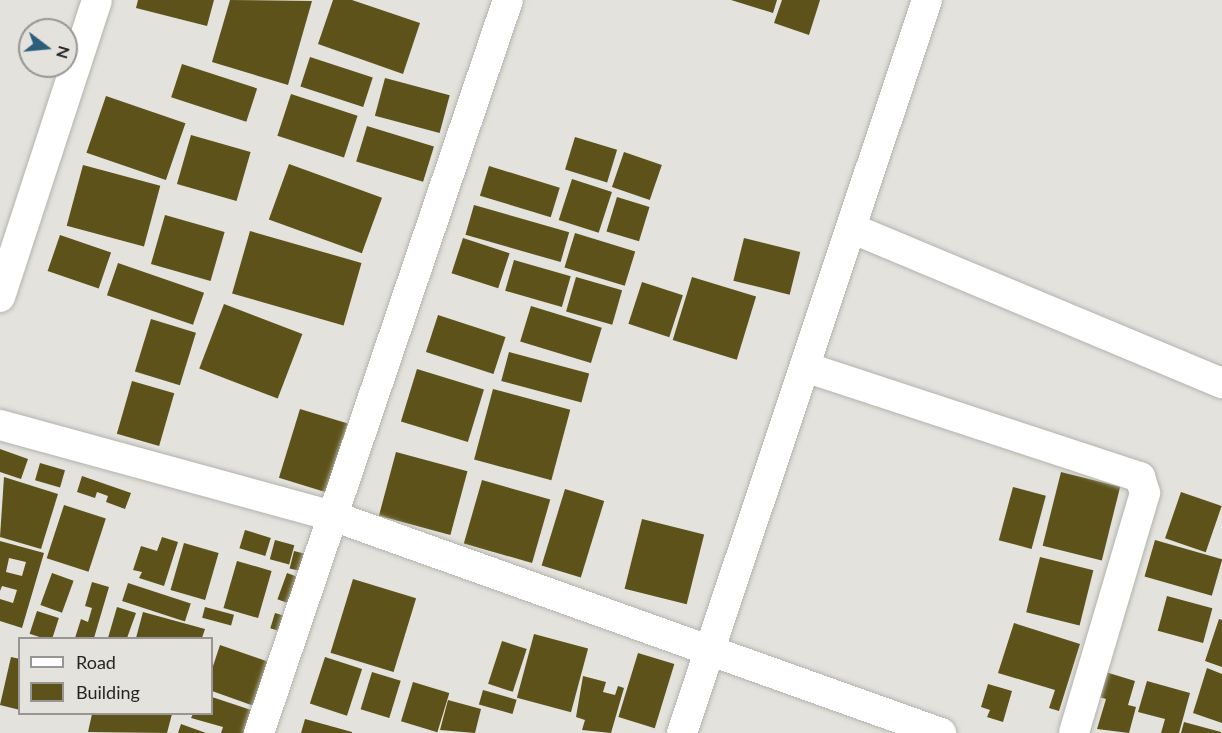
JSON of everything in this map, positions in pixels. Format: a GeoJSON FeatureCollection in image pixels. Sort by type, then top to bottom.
{"type":"FeatureCollection","features":[{"type":"Feature","properties":{"kind":"street"},"geometry":{"type":"LineString","coordinates":[[0,297],[97,0]]}},
{"type":"Feature","properties":{"kind":"street"},"geometry":{"type":"LineString","coordinates":[[259,733],[330,516],[508,0]]}},
{"type":"Feature","properties":{"kind":"street"},"geometry":{"type":"LineString","coordinates":[[682,733],[707,650],[805,367],[927,0]]}},
{"type":"Feature","properties":{"kind":"street"},"geometry":{"type":"LineString","coordinates":[[851,228],[1222,383]]}},
{"type":"Feature","properties":{"kind":"street"},"geometry":{"type":"LineString","coordinates":[[805,367],[1140,477],[1145,493],[1074,733]]}},
{"type":"Feature","properties":{"kind":"street"},"geometry":{"type":"LineString","coordinates":[[0,425],[330,516],[940,733]]}},
{"type":"Feature","properties":{"kind":"building"},"geometry":{"type":"Polygon","coordinates":[[[138,0],[214,0],[207,26],[136,8],[138,0]]]}},
{"type":"Feature","properties":{"kind":"building"},"geometry":{"type":"Polygon","coordinates":[[[230,0],[312,1],[288,85],[212,62],[230,0]]]}},
{"type":"Feature","properties":{"kind":"building"},"geometry":{"type":"Polygon","coordinates":[[[333,0],[352,0],[420,23],[403,74],[318,44],[333,0]]]}},
{"type":"Feature","properties":{"kind":"building"},"geometry":{"type":"Polygon","coordinates":[[[731,0],[777,0],[773,13],[731,0]]]}},
{"type":"Feature","properties":{"kind":"building"},"geometry":{"type":"Polygon","coordinates":[[[782,0],[820,0],[809,35],[774,23],[782,0]]]}},
{"type":"Feature","properties":{"kind":"building"},"geometry":{"type":"Polygon","coordinates":[[[310,57],[373,77],[363,107],[300,86],[310,57]]]}},
{"type":"Feature","properties":{"kind":"building"},"geometry":{"type":"Polygon","coordinates":[[[182,64],[257,88],[246,122],[171,97],[182,64]]]}},
{"type":"Feature","properties":{"kind":"building"},"geometry":{"type":"Polygon","coordinates":[[[385,78],[450,95],[440,133],[375,116],[385,78]]]}},
{"type":"Feature","properties":{"kind":"building"},"geometry":{"type":"Polygon","coordinates":[[[291,94],[358,116],[344,157],[277,136],[291,94]]]}},
{"type":"Feature","properties":{"kind":"building"},"geometry":{"type":"Polygon","coordinates":[[[106,96],[185,123],[166,180],[86,153],[106,96]]]}},
{"type":"Feature","properties":{"kind":"building"},"geometry":{"type":"Polygon","coordinates":[[[367,126],[434,146],[423,182],[356,161],[367,126]]]}},
{"type":"Feature","properties":{"kind":"building"},"geometry":{"type":"Polygon","coordinates":[[[191,135],[251,152],[237,201],[177,184],[191,135]]]}},
{"type":"Feature","properties":{"kind":"building"},"geometry":{"type":"Polygon","coordinates":[[[575,137],[617,150],[607,182],[565,170],[575,137]]]}},
{"type":"Feature","properties":{"kind":"building"},"geometry":{"type":"Polygon","coordinates":[[[624,152],[662,165],[650,200],[612,187],[624,152]]]}},
{"type":"Feature","properties":{"kind":"building"},"geometry":{"type":"Polygon","coordinates":[[[289,164],[382,198],[362,253],[269,219],[289,164]]]}},
{"type":"Feature","properties":{"kind":"building"},"geometry":{"type":"Polygon","coordinates":[[[83,165],[160,186],[144,247],[67,226],[83,165]]]}},
{"type":"Feature","properties":{"kind":"building"},"geometry":{"type":"Polygon","coordinates":[[[489,166],[560,188],[551,217],[480,196],[489,166]]]}},
{"type":"Feature","properties":{"kind":"building"},"geometry":{"type":"Polygon","coordinates":[[[572,179],[612,192],[599,233],[559,220],[572,179]]]}},
{"type":"Feature","properties":{"kind":"building"},"geometry":{"type":"Polygon","coordinates":[[[617,197],[650,207],[639,241],[606,231],[617,197]]]}},
{"type":"Feature","properties":{"kind":"building"},"geometry":{"type":"Polygon","coordinates":[[[474,205],[569,232],[561,262],[465,235],[474,205]]]}},
{"type":"Feature","properties":{"kind":"building"},"geometry":{"type":"Polygon","coordinates":[[[165,215],[225,232],[211,281],[151,264],[165,215]]]}},
{"type":"Feature","properties":{"kind":"building"},"geometry":{"type":"Polygon","coordinates":[[[250,231],[362,263],[344,325],[232,293],[250,231]]]}},
{"type":"Feature","properties":{"kind":"building"},"geometry":{"type":"Polygon","coordinates":[[[575,233],[635,251],[625,286],[564,267],[575,233]]]}},
{"type":"Feature","properties":{"kind":"building"},"geometry":{"type":"Polygon","coordinates":[[[60,235],[111,253],[99,289],[48,271],[60,235]]]}},
{"type":"Feature","properties":{"kind":"building"},"geometry":{"type":"Polygon","coordinates":[[[463,238],[510,253],[498,288],[452,273],[463,238]]]}},
{"type":"Feature","properties":{"kind":"building"},"geometry":{"type":"Polygon","coordinates":[[[744,238],[800,252],[790,295],[733,281],[744,238]]]}},
{"type":"Feature","properties":{"kind":"building"},"geometry":{"type":"Polygon","coordinates":[[[514,260],[571,276],[562,307],[505,291],[514,260]]]}},
{"type":"Feature","properties":{"kind":"building"},"geometry":{"type":"Polygon","coordinates":[[[118,263],[204,293],[193,325],[107,295],[118,263]]]}},
{"type":"Feature","properties":{"kind":"building"},"geometry":{"type":"Polygon","coordinates":[[[576,277],[622,290],[612,325],[566,312],[576,277]]]}},
{"type":"Feature","properties":{"kind":"building"},"geometry":{"type":"Polygon","coordinates":[[[692,277],[756,297],[737,360],[673,340],[692,277]]]}},
{"type":"Feature","properties":{"kind":"building"},"geometry":{"type":"Polygon","coordinates":[[[642,282],[683,295],[669,337],[628,324],[642,282]]]}},
{"type":"Feature","properties":{"kind":"building"},"geometry":{"type":"Polygon","coordinates":[[[224,304],[302,334],[278,399],[199,368],[224,304]]]}},
{"type":"Feature","properties":{"kind":"building"},"geometry":{"type":"Polygon","coordinates":[[[531,306],[602,328],[591,363],[520,341],[531,306]]]}},
{"type":"Feature","properties":{"kind":"building"},"geometry":{"type":"Polygon","coordinates":[[[438,315],[506,337],[493,374],[426,352],[438,315]]]}},
{"type":"Feature","properties":{"kind":"building"},"geometry":{"type":"Polygon","coordinates":[[[151,319],[196,333],[180,385],[135,372],[151,319]]]}},
{"type":"Feature","properties":{"kind":"building"},"geometry":{"type":"Polygon","coordinates":[[[509,352],[589,373],[581,402],[501,381],[509,352]]]}},
{"type":"Feature","properties":{"kind":"building"},"geometry":{"type":"Polygon","coordinates":[[[417,369],[484,389],[468,442],[401,422],[417,369]]]}},
{"type":"Feature","properties":{"kind":"building"},"geometry":{"type":"Polygon","coordinates":[[[132,381],[174,393],[159,446],[117,434],[132,381]]]}},
{"type":"Feature","properties":{"kind":"building"},"geometry":{"type":"Polygon","coordinates":[[[493,389],[570,410],[551,480],[474,460],[493,389]]]}},
{"type":"Feature","properties":{"kind":"building"},"geometry":{"type":"Polygon","coordinates":[[[300,409],[348,424],[327,492],[279,478],[300,409]]]}},
{"type":"Feature","properties":{"kind":"building"},"geometry":{"type":"Polygon","coordinates":[[[0,449],[28,459],[21,479],[0,472],[0,449]]]}},
{"type":"Feature","properties":{"kind":"building"},"geometry":{"type":"Polygon","coordinates":[[[396,452],[467,471],[450,535],[379,516],[396,452]]]}},
{"type":"Feature","properties":{"kind":"building"},"geometry":{"type":"Polygon","coordinates":[[[40,463],[65,470],[60,487],[35,480],[40,463]]]}},
{"type":"Feature","properties":{"kind":"building"},"geometry":{"type":"Polygon","coordinates":[[[1061,472],[1120,487],[1102,560],[1043,546],[1061,472]]]}},
{"type":"Feature","properties":{"kind":"building"},"geometry":{"type":"Polygon","coordinates":[[[82,476],[131,493],[125,509],[106,502],[108,496],[97,492],[95,498],[77,492],[82,476]]]}},
{"type":"Feature","properties":{"kind":"building"},"geometry":{"type":"Polygon","coordinates":[[[4,477],[58,494],[41,549],[0,537],[4,477]]]}},
{"type":"Feature","properties":{"kind":"building"},"geometry":{"type":"Polygon","coordinates":[[[482,480],[550,500],[532,563],[464,543],[482,480]]]}},
{"type":"Feature","properties":{"kind":"building"},"geometry":{"type":"Polygon","coordinates":[[[1013,487],[1046,496],[1032,549],[999,540],[1013,487]]]}},
{"type":"Feature","properties":{"kind":"building"},"geometry":{"type":"Polygon","coordinates":[[[565,489],[604,501],[581,577],[542,566],[565,489]]]}},
{"type":"Feature","properties":{"kind":"building"},"geometry":{"type":"Polygon","coordinates":[[[1181,492],[1222,506],[1206,552],[1165,538],[1181,492]]]}},
{"type":"Feature","properties":{"kind":"building"},"geometry":{"type":"Polygon","coordinates":[[[64,505],[106,519],[89,572],[47,558],[64,505]]]}},
{"type":"Feature","properties":{"kind":"building"},"geometry":{"type":"Polygon","coordinates":[[[642,519],[704,534],[687,604],[625,589],[642,519]]]}},
{"type":"Feature","properties":{"kind":"building"},"geometry":{"type":"Polygon","coordinates":[[[245,530],[271,538],[265,556],[239,548],[245,530]]]}},
{"type":"Feature","properties":{"kind":"building"},"geometry":{"type":"Polygon","coordinates":[[[162,537],[178,542],[164,586],[139,578],[142,572],[133,570],[141,546],[157,551],[162,537]]]}},
{"type":"Feature","properties":{"kind":"building"},"geometry":{"type":"Polygon","coordinates":[[[275,540],[294,545],[289,564],[270,559],[275,540]]]}},
{"type":"Feature","properties":{"kind":"building"},"geometry":{"type":"Polygon","coordinates":[[[1155,540],[1222,559],[1212,596],[1145,577],[1155,540]]]}},
{"type":"Feature","properties":{"kind":"building"},"geometry":{"type":"Polygon","coordinates":[[[0,541],[44,553],[22,628],[0,621],[0,599],[13,603],[17,590],[2,586],[0,591],[0,541]],[[9,558],[6,572],[22,576],[26,562],[9,558]]]}},
{"type":"Feature","properties":{"kind":"building"},"geometry":{"type":"Polygon","coordinates":[[[184,543],[219,553],[205,600],[170,590],[184,543]]]}},
{"type":"Feature","properties":{"kind":"building"},"geometry":{"type":"Polygon","coordinates":[[[294,551],[306,554],[301,571],[290,568],[294,551]]]}},
{"type":"Feature","properties":{"kind":"building"},"geometry":{"type":"Polygon","coordinates":[[[1040,557],[1093,570],[1080,626],[1026,612],[1040,557]]]}},
{"type":"Feature","properties":{"kind":"building"},"geometry":{"type":"Polygon","coordinates":[[[237,561],[272,571],[258,618],[223,608],[237,561]]]}},
{"type":"Feature","properties":{"kind":"building"},"geometry":{"type":"Polygon","coordinates":[[[52,573],[74,581],[62,613],[40,605],[52,573]]]}},
{"type":"Feature","properties":{"kind":"building"},"geometry":{"type":"Polygon","coordinates":[[[287,573],[301,578],[292,604],[277,599],[287,573]]]}},
{"type":"Feature","properties":{"kind":"building"},"geometry":{"type":"Polygon","coordinates":[[[353,579],[416,598],[394,672],[330,653],[353,579]]]}},
{"type":"Feature","properties":{"kind":"building"},"geometry":{"type":"Polygon","coordinates":[[[92,582],[109,587],[94,637],[75,637],[81,619],[88,622],[92,608],[85,606],[92,582]]]}},
{"type":"Feature","properties":{"kind":"building"},"geometry":{"type":"Polygon","coordinates":[[[128,583],[191,603],[185,621],[122,601],[128,583]]]}},
{"type":"Feature","properties":{"kind":"building"},"geometry":{"type":"Polygon","coordinates":[[[1167,596],[1212,608],[1203,643],[1158,631],[1167,596]]]}},
{"type":"Feature","properties":{"kind":"building"},"geometry":{"type":"Polygon","coordinates":[[[117,607],[136,613],[127,637],[108,637],[117,607]]]}},
{"type":"Feature","properties":{"kind":"building"},"geometry":{"type":"Polygon","coordinates":[[[205,607],[234,615],[231,625],[202,618],[205,607]]]}},
{"type":"Feature","properties":{"kind":"building"},"geometry":{"type":"Polygon","coordinates":[[[37,611],[59,618],[53,637],[39,637],[30,634],[37,611]]]}},
{"type":"Feature","properties":{"kind":"building"},"geometry":{"type":"Polygon","coordinates":[[[143,612],[205,629],[202,637],[136,637],[143,612]]]}},
{"type":"Feature","properties":{"kind":"building"},"geometry":{"type":"Polygon","coordinates":[[[275,613],[288,617],[284,632],[270,628],[275,613]]]}},
{"type":"Feature","properties":{"kind":"building"},"geometry":{"type":"Polygon","coordinates":[[[1219,619],[1222,620],[1222,667],[1205,661],[1219,619]]]}},
{"type":"Feature","properties":{"kind":"building"},"geometry":{"type":"Polygon","coordinates":[[[1014,623],[1080,644],[1059,711],[1049,708],[1055,690],[998,673],[1014,623]]]}},
{"type":"Feature","properties":{"kind":"building"},"geometry":{"type":"Polygon","coordinates":[[[534,634],[588,648],[571,712],[517,698],[534,634]]]}},
{"type":"Feature","properties":{"kind":"building"},"geometry":{"type":"Polygon","coordinates":[[[502,641],[527,649],[513,692],[488,684],[502,641]]]}},
{"type":"Feature","properties":{"kind":"building"},"geometry":{"type":"Polygon","coordinates":[[[220,645],[269,662],[254,706],[213,691],[213,666],[220,645]]]}},
{"type":"Feature","properties":{"kind":"building"},"geometry":{"type":"Polygon","coordinates":[[[638,653],[674,664],[655,728],[618,717],[638,653]]]}},
{"type":"Feature","properties":{"kind":"building"},"geometry":{"type":"Polygon","coordinates":[[[11,657],[18,659],[18,710],[0,705],[11,657]]]}},
{"type":"Feature","properties":{"kind":"building"},"geometry":{"type":"Polygon","coordinates":[[[325,657],[362,669],[347,716],[310,704],[325,657]]]}},
{"type":"Feature","properties":{"kind":"building"},"geometry":{"type":"Polygon","coordinates":[[[1207,668],[1222,674],[1222,723],[1193,713],[1207,668]]]}},
{"type":"Feature","properties":{"kind":"building"},"geometry":{"type":"Polygon","coordinates":[[[1099,670],[1135,681],[1128,705],[1136,707],[1129,733],[1097,729],[1106,699],[1092,695],[1099,670]]]}},
{"type":"Feature","properties":{"kind":"building"},"geometry":{"type":"Polygon","coordinates":[[[372,672],[401,681],[389,718],[361,709],[372,672]]]}},
{"type":"Feature","properties":{"kind":"building"},"geometry":{"type":"Polygon","coordinates":[[[583,676],[606,682],[603,692],[615,695],[618,686],[624,688],[611,733],[582,730],[585,720],[576,717],[583,676]]]}},
{"type":"Feature","properties":{"kind":"building"},"geometry":{"type":"Polygon","coordinates":[[[1147,681],[1190,693],[1179,733],[1161,733],[1165,719],[1138,712],[1147,681]]]}},
{"type":"Feature","properties":{"kind":"building"},"geometry":{"type":"Polygon","coordinates":[[[413,682],[449,693],[437,732],[401,721],[413,682]]]}},
{"type":"Feature","properties":{"kind":"building"},"geometry":{"type":"Polygon","coordinates":[[[988,684],[1012,691],[1003,722],[987,717],[990,710],[981,707],[988,684]]]}},
{"type":"Feature","properties":{"kind":"building"},"geometry":{"type":"Polygon","coordinates":[[[483,690],[517,700],[513,714],[479,704],[483,690]]]}},
{"type":"Feature","properties":{"kind":"building"},"geometry":{"type":"Polygon","coordinates":[[[213,697],[251,710],[244,733],[221,733],[223,727],[191,718],[192,715],[213,715],[213,697]]]}},
{"type":"Feature","properties":{"kind":"building"},"geometry":{"type":"Polygon","coordinates":[[[448,700],[481,709],[475,733],[440,730],[448,700]]]}},
{"type":"Feature","properties":{"kind":"building"},"geometry":{"type":"Polygon","coordinates":[[[92,715],[172,715],[167,733],[88,732],[92,715]]]}},
{"type":"Feature","properties":{"kind":"building"},"geometry":{"type":"Polygon","coordinates":[[[305,719],[352,732],[352,733],[301,733],[305,719]]]}},
{"type":"Feature","properties":{"kind":"building"},"geometry":{"type":"Polygon","coordinates":[[[1184,722],[1221,732],[1221,733],[1181,733],[1184,722]]]}},
{"type":"Feature","properties":{"kind":"building"},"geometry":{"type":"Polygon","coordinates":[[[181,724],[206,733],[178,733],[181,724]]]}}]}
